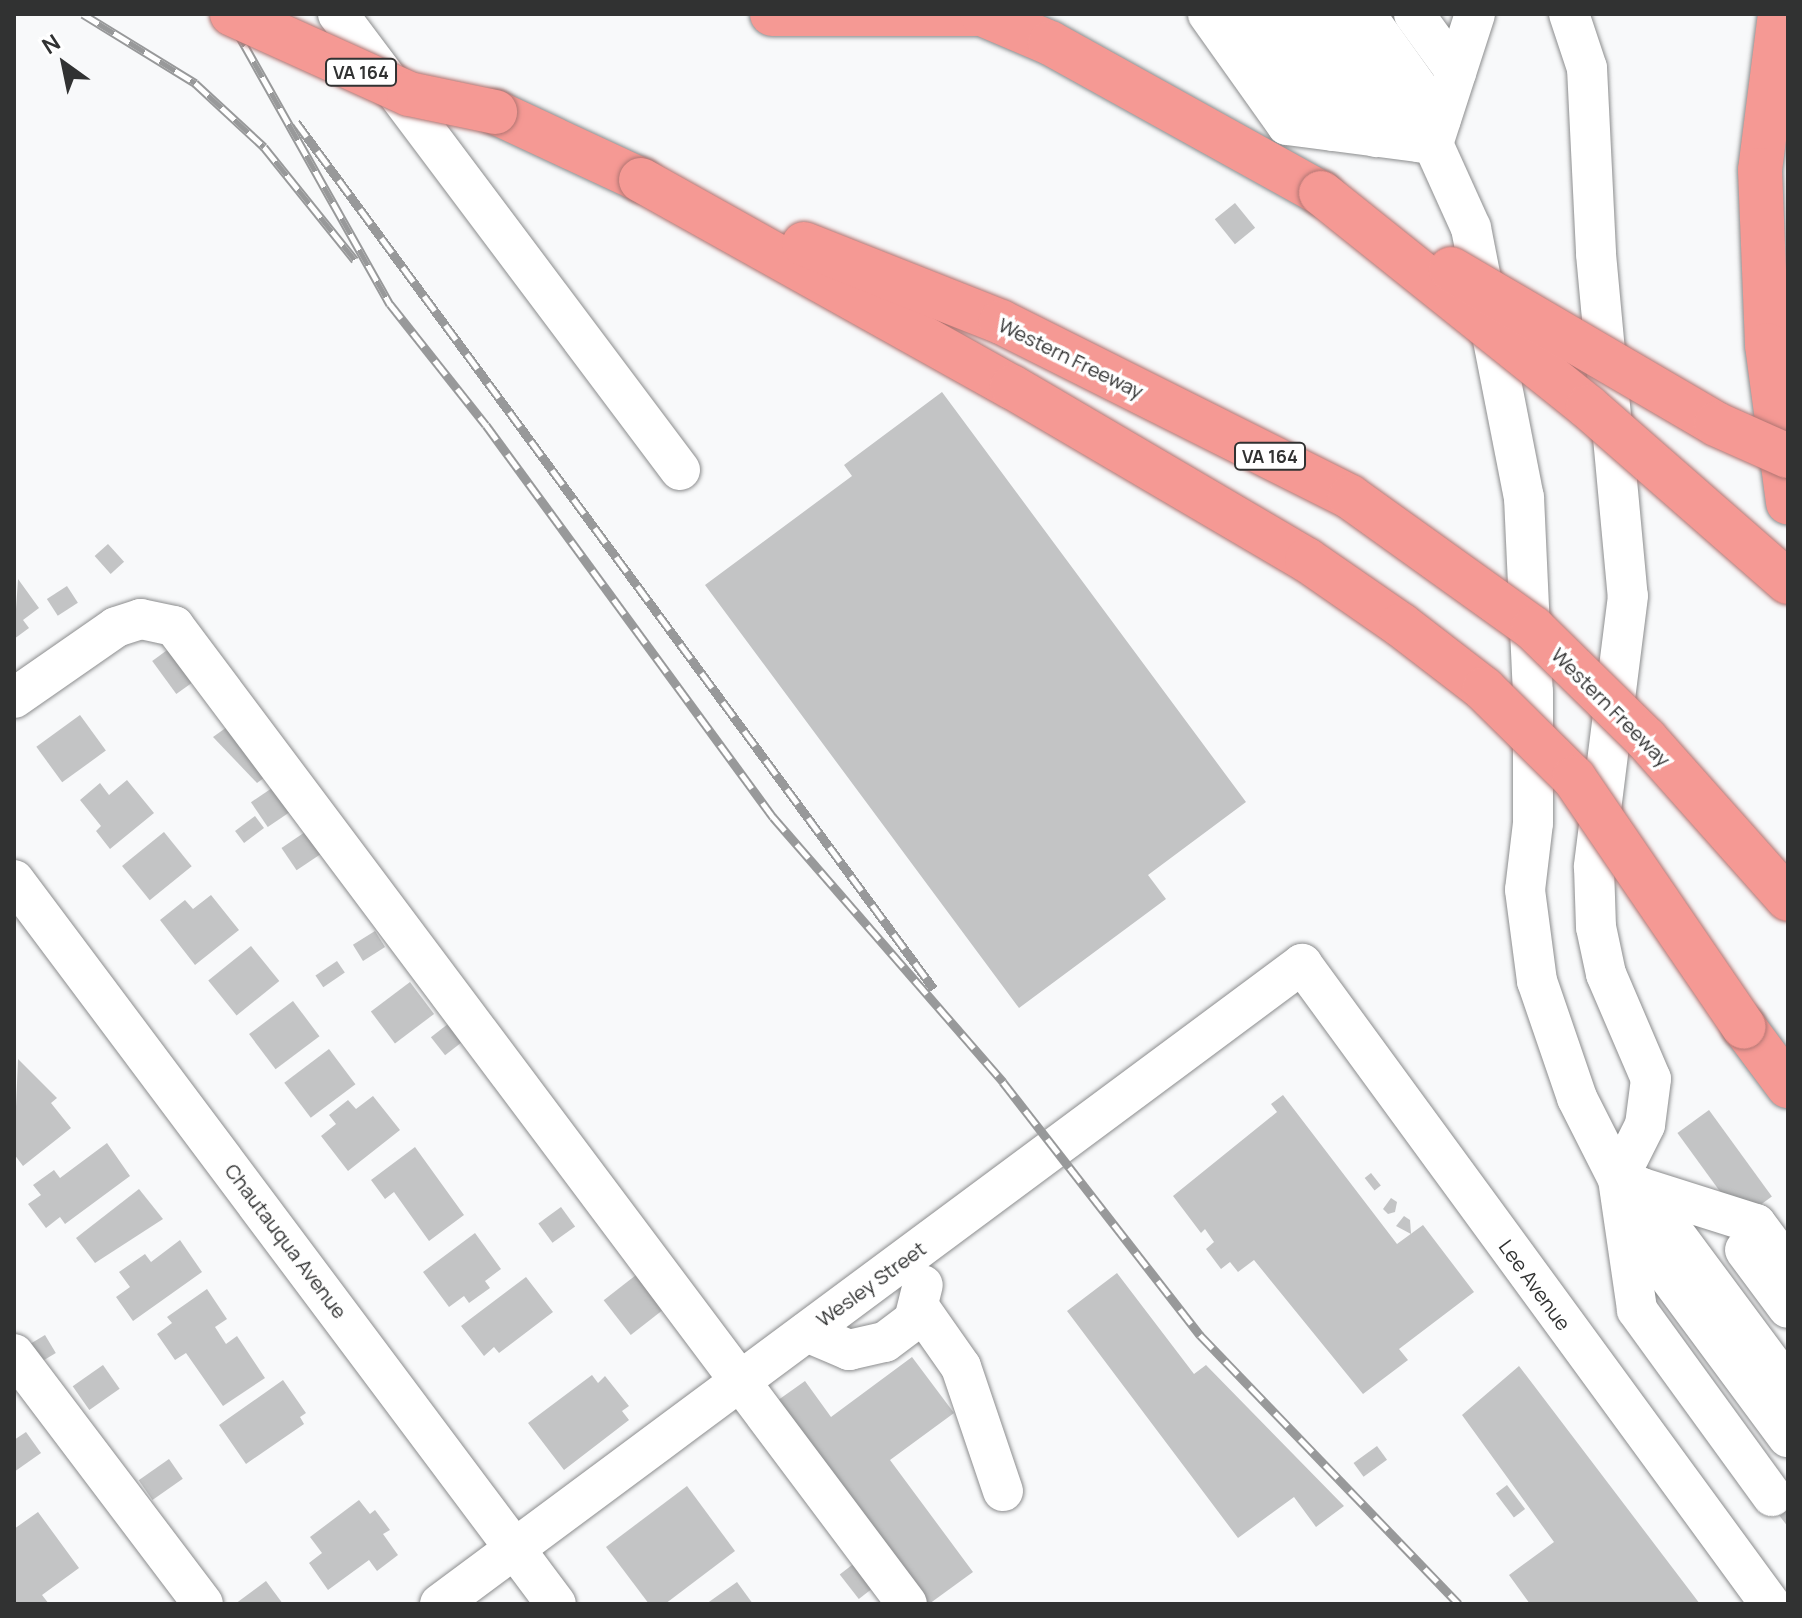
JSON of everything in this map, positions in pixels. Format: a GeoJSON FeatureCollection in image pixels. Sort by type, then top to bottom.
{"type":"FeatureCollection","features":[{"type":"Feature","properties":{"kind":"highway","name":"Western Freeway"},"geometry":{"type":"LineString","coordinates":[[232,14],[409,94],[495,112],[641,180],[1001,322],[1350,497],[1533,628],[1646,739],[1788,899]]}},
{"type":"Feature","properties":{"kind":"highway"},"geometry":{"type":"LineString","coordinates":[[772,14],[979,14],[1050,43],[1321,193],[1716,424],[1788,456]]}},
{"type":"Feature","properties":{"kind":"highway"},"geometry":{"type":"LineString","coordinates":[[1780,14],[1760,170],[1767,345],[1788,503]]}},
{"type":"Feature","properties":{"kind":"highway"},"geometry":{"type":"LineString","coordinates":[[641,180],[1012,387],[1307,560],[1401,625],[1484,689],[1574,778],[1744,1027],[1788,1086]]}},
{"type":"Feature","properties":{"kind":"highway"},"geometry":{"type":"LineString","coordinates":[[1321,193],[1588,407],[1788,582]]}},
{"type":"Feature","properties":{"kind":"street"},"geometry":{"type":"LineString","coordinates":[[338,14],[680,470]]}},
{"type":"Feature","properties":{"kind":"street"},"geometry":{"type":"LineString","coordinates":[[1208,14],[1287,125],[1376,137],[1431,136]]}},
{"type":"Feature","properties":{"kind":"street"},"geometry":{"type":"LineString","coordinates":[[1249,14],[1333,131]]}},
{"type":"Feature","properties":{"kind":"street"},"geometry":{"type":"LineString","coordinates":[[1287,14],[1376,137]]}},
{"type":"Feature","properties":{"kind":"street"},"geometry":{"type":"LineString","coordinates":[[1327,14],[1431,136]]}},
{"type":"Feature","properties":{"kind":"street"},"geometry":{"type":"LineString","coordinates":[[1365,14],[1431,136],[1471,228],[1524,497],[1533,706],[1533,823],[1525,890],[1535,967],[1577,1098],[1627,1193],[1788,1437]]}},
{"type":"Feature","properties":{"kind":"street"},"geometry":{"type":"LineString","coordinates":[[1414,14],[1456,72]]}},
{"type":"Feature","properties":{"kind":"street"},"geometry":{"type":"LineString","coordinates":[[1431,136],[1475,14]]}},
{"type":"Feature","properties":{"kind":"street"},"geometry":{"type":"LineString","coordinates":[[1569,14],[1587,68],[1596,254],[1628,596],[1594,867],[1596,927],[1611,986],[1651,1079],[1645,1125],[1627,1193],[1630,1264],[1637,1310],[1780,1486]]}},
{"type":"Feature","properties":{"kind":"street"},"geometry":{"type":"LineString","coordinates":[[14,698],[116,627],[141,619],[162,621],[174,626],[907,1604]]}},
{"type":"Feature","properties":{"kind":"street","name":"Chautauqua Avenue"},"geometry":{"type":"LineString","coordinates":[[14,880],[556,1604]]}},
{"type":"Feature","properties":{"kind":"street","name":"Wesley Street"},"geometry":{"type":"LineString","coordinates":[[440,1604],[1302,964]]}},
{"type":"Feature","properties":{"kind":"street","name":"Lee Avenue"},"geometry":{"type":"LineString","coordinates":[[1302,964],[1770,1604]]}},
{"type":"Feature","properties":{"kind":"street"},"geometry":{"type":"LineString","coordinates":[[1627,1193],[1699,1206],[1756,1224],[1788,1267]]}},
{"type":"Feature","properties":{"kind":"street"},"geometry":{"type":"LineString","coordinates":[[1627,1193],[1788,1386]]}},
{"type":"Feature","properties":{"kind":"street"},"geometry":{"type":"LineString","coordinates":[[1699,1206],[1788,1308]]}},
{"type":"Feature","properties":{"kind":"street"},"geometry":{"type":"LineString","coordinates":[[1699,1206],[1788,1345]]}},
{"type":"Feature","properties":{"kind":"street"},"geometry":{"type":"LineString","coordinates":[[807,1332],[849,1350],[863,1348],[900,1333],[919,1307],[924,1278],[910,1256]]}},
{"type":"Feature","properties":{"kind":"street"},"geometry":{"type":"LineString","coordinates":[[919,1307],[961,1367],[1003,1491]]}},
{"type":"Feature","properties":{"kind":"street"},"geometry":{"type":"LineString","coordinates":[[14,1354],[203,1604]]}},
{"type":"Feature","properties":{"kind":"building"},"geometry":{"type":"Polygon","coordinates":[[[1235,203],[1255,228],[1235,244],[1215,219],[1235,203]]]}},
{"type":"Feature","properties":{"kind":"building"},"geometry":{"type":"Polygon","coordinates":[[[942,392],[1246,802],[1148,875],[1166,899],[1019,1008],[705,585],[852,476],[844,465],[942,392]]]}},
{"type":"Feature","properties":{"kind":"building"},"geometry":{"type":"Polygon","coordinates":[[[108,544],[124,562],[111,574],[95,556],[108,544]]]}},
{"type":"Feature","properties":{"kind":"building"},"geometry":{"type":"Polygon","coordinates":[[[18,579],[39,608],[23,620],[29,628],[14,639],[18,579]]]}},
{"type":"Feature","properties":{"kind":"building"},"geometry":{"type":"Polygon","coordinates":[[[67,586],[78,603],[58,616],[47,599],[67,586]]]}},
{"type":"Feature","properties":{"kind":"building"},"geometry":{"type":"Polygon","coordinates":[[[170,648],[194,681],[176,694],[152,661],[170,648]]]}},
{"type":"Feature","properties":{"kind":"building"},"geometry":{"type":"Polygon","coordinates":[[[80,715],[106,751],[62,782],[36,747],[80,715]]]}},
{"type":"Feature","properties":{"kind":"building"},"geometry":{"type":"Polygon","coordinates":[[[234,722],[272,772],[257,783],[213,737],[234,722]]]}},
{"type":"Feature","properties":{"kind":"building"},"geometry":{"type":"Polygon","coordinates":[[[127,780],[154,813],[110,849],[96,831],[101,826],[80,800],[100,783],[109,795],[127,780]]]}},
{"type":"Feature","properties":{"kind":"building"},"geometry":{"type":"Polygon","coordinates":[[[275,786],[292,811],[268,827],[251,802],[275,786]]]}},
{"type":"Feature","properties":{"kind":"building"},"geometry":{"type":"Polygon","coordinates":[[[255,816],[264,828],[244,843],[235,831],[255,816]]]}},
{"type":"Feature","properties":{"kind":"building"},"geometry":{"type":"Polygon","coordinates":[[[308,830],[323,852],[297,870],[281,848],[308,830]]]}},
{"type":"Feature","properties":{"kind":"building"},"geometry":{"type":"Polygon","coordinates":[[[164,832],[192,866],[150,900],[122,866],[164,832]]]}},
{"type":"Feature","properties":{"kind":"building"},"geometry":{"type":"Polygon","coordinates":[[[211,895],[239,930],[195,965],[160,920],[185,900],[193,909],[211,895]]]}},
{"type":"Feature","properties":{"kind":"building"},"geometry":{"type":"Polygon","coordinates":[[[375,931],[385,947],[363,961],[353,945],[375,931]]]}},
{"type":"Feature","properties":{"kind":"building"},"geometry":{"type":"Polygon","coordinates":[[[251,946],[279,981],[237,1016],[208,981],[251,946]]]}},
{"type":"Feature","properties":{"kind":"building"},"geometry":{"type":"Polygon","coordinates":[[[337,961],[345,973],[323,987],[315,976],[337,961]]]}},
{"type":"Feature","properties":{"kind":"building"},"geometry":{"type":"Polygon","coordinates":[[[410,982],[434,1014],[395,1043],[371,1011],[410,982]]]}},
{"type":"Feature","properties":{"kind":"building"},"geometry":{"type":"Polygon","coordinates":[[[293,1001],[319,1036],[276,1069],[249,1034],[293,1001]]]}},
{"type":"Feature","properties":{"kind":"building"},"geometry":{"type":"Polygon","coordinates":[[[453,1020],[467,1038],[445,1055],[431,1037],[453,1020]]]}},
{"type":"Feature","properties":{"kind":"building"},"geometry":{"type":"Polygon","coordinates":[[[329,1049],[355,1084],[311,1118],[284,1083],[329,1049]]]}},
{"type":"Feature","properties":{"kind":"building"},"geometry":{"type":"Polygon","coordinates":[[[18,1059],[57,1098],[51,1103],[71,1128],[23,1166],[14,1154],[18,1059]]]}},
{"type":"Feature","properties":{"kind":"building"},"geometry":{"type":"Polygon","coordinates":[[[1283,1095],[1397,1244],[1423,1225],[1474,1292],[1399,1349],[1408,1360],[1363,1394],[1254,1260],[1238,1272],[1230,1262],[1221,1269],[1206,1249],[1214,1242],[1205,1229],[1201,1233],[1173,1196],[1277,1112],[1271,1104],[1283,1095]]]}},
{"type":"Feature","properties":{"kind":"building"},"geometry":{"type":"Polygon","coordinates":[[[373,1096],[400,1130],[348,1171],[321,1136],[336,1124],[329,1115],[348,1100],[356,1109],[373,1096]]]}},
{"type":"Feature","properties":{"kind":"building"},"geometry":{"type":"Polygon","coordinates":[[[1709,1110],[1772,1197],[1740,1219],[1677,1133],[1709,1110]]]}},
{"type":"Feature","properties":{"kind":"building"},"geometry":{"type":"Polygon","coordinates":[[[107,1143],[130,1176],[65,1224],[60,1217],[46,1228],[28,1204],[41,1195],[33,1185],[54,1170],[60,1178],[107,1143]]]}},
{"type":"Feature","properties":{"kind":"building"},"geometry":{"type":"Polygon","coordinates":[[[415,1147],[464,1215],[429,1241],[394,1192],[385,1199],[371,1180],[415,1147]]]}},
{"type":"Feature","properties":{"kind":"building"},"geometry":{"type":"Polygon","coordinates":[[[1371,1173],[1381,1186],[1375,1191],[1365,1178],[1371,1173]]]}},
{"type":"Feature","properties":{"kind":"building"},"geometry":{"type":"Polygon","coordinates":[[[139,1189],[163,1219],[95,1263],[76,1238],[139,1189]]]}},
{"type":"Feature","properties":{"kind":"building"},"geometry":{"type":"Polygon","coordinates":[[[1391,1198],[1397,1202],[1395,1212],[1388,1214],[1383,1209],[1391,1198]]]}},
{"type":"Feature","properties":{"kind":"building"},"geometry":{"type":"Polygon","coordinates":[[[561,1207],[575,1226],[552,1243],[538,1223],[561,1207]]]}},
{"type":"Feature","properties":{"kind":"building"},"geometry":{"type":"Polygon","coordinates":[[[1404,1216],[1410,1220],[1411,1234],[1396,1226],[1404,1216]]]}},
{"type":"Feature","properties":{"kind":"building"},"geometry":{"type":"Polygon","coordinates":[[[475,1233],[501,1269],[485,1281],[490,1288],[469,1303],[464,1296],[449,1307],[423,1272],[475,1233]]]}},
{"type":"Feature","properties":{"kind":"building"},"geometry":{"type":"Polygon","coordinates":[[[180,1240],[202,1272],[133,1321],[116,1297],[130,1287],[119,1272],[145,1254],[151,1262],[180,1240]]]}},
{"type":"Feature","properties":{"kind":"building"},"geometry":{"type":"Polygon","coordinates":[[[1117,1273],[1194,1374],[1206,1365],[1344,1506],[1316,1527],[1294,1497],[1238,1538],[1067,1311],[1117,1273]]]}},
{"type":"Feature","properties":{"kind":"building"},"geometry":{"type":"Polygon","coordinates":[[[636,1275],[663,1310],[631,1335],[604,1300],[636,1275]]]}},
{"type":"Feature","properties":{"kind":"building"},"geometry":{"type":"Polygon","coordinates":[[[526,1277],[553,1312],[499,1353],[494,1347],[484,1356],[461,1326],[526,1277]]]}},
{"type":"Feature","properties":{"kind":"building"},"geometry":{"type":"Polygon","coordinates":[[[207,1289],[227,1319],[215,1327],[226,1344],[237,1336],[265,1378],[223,1406],[186,1353],[175,1360],[157,1334],[172,1323],[167,1317],[207,1289]]]}},
{"type":"Feature","properties":{"kind":"building"},"geometry":{"type":"Polygon","coordinates":[[[45,1335],[56,1353],[41,1362],[30,1344],[45,1335]]]}},
{"type":"Feature","properties":{"kind":"building"},"geometry":{"type":"Polygon","coordinates":[[[912,1357],[954,1413],[890,1460],[973,1572],[929,1604],[924,1604],[774,1403],[805,1381],[831,1417],[912,1357]]]}},
{"type":"Feature","properties":{"kind":"building"},"geometry":{"type":"Polygon","coordinates":[[[103,1365],[120,1389],[89,1410],[73,1386],[103,1365]]]}},
{"type":"Feature","properties":{"kind":"building"},"geometry":{"type":"Polygon","coordinates":[[[1519,1366],[1700,1604],[1530,1604],[1509,1575],[1554,1542],[1462,1415],[1519,1366]]]}},
{"type":"Feature","properties":{"kind":"building"},"geometry":{"type":"Polygon","coordinates":[[[592,1375],[598,1383],[605,1376],[629,1406],[622,1411],[629,1420],[564,1470],[528,1423],[592,1375]]]}},
{"type":"Feature","properties":{"kind":"building"},"geometry":{"type":"Polygon","coordinates":[[[283,1380],[306,1413],[300,1417],[304,1424],[246,1464],[219,1425],[283,1380]]]}},
{"type":"Feature","properties":{"kind":"building"},"geometry":{"type":"Polygon","coordinates":[[[26,1432],[41,1453],[14,1472],[14,1440],[26,1432]]]}},
{"type":"Feature","properties":{"kind":"building"},"geometry":{"type":"Polygon","coordinates":[[[1377,1446],[1387,1460],[1364,1477],[1354,1463],[1377,1446]]]}},
{"type":"Feature","properties":{"kind":"building"},"geometry":{"type":"Polygon","coordinates":[[[169,1459],[183,1479],[152,1500],[139,1480],[169,1459]]]}},
{"type":"Feature","properties":{"kind":"building"},"geometry":{"type":"Polygon","coordinates":[[[1788,1484],[1788,1527],[1767,1499],[1788,1484]]]}},
{"type":"Feature","properties":{"kind":"building"},"geometry":{"type":"Polygon","coordinates":[[[1507,1485],[1525,1509],[1514,1517],[1496,1493],[1507,1485]]]}},
{"type":"Feature","properties":{"kind":"building"},"geometry":{"type":"Polygon","coordinates":[[[687,1486],[735,1551],[665,1604],[649,1604],[606,1547],[687,1486]]]}},
{"type":"Feature","properties":{"kind":"building"},"geometry":{"type":"Polygon","coordinates":[[[359,1500],[370,1514],[375,1510],[390,1530],[383,1534],[398,1555],[377,1571],[369,1560],[328,1590],[309,1563],[322,1553],[310,1537],[359,1500]]]}},
{"type":"Feature","properties":{"kind":"building"},"geometry":{"type":"Polygon","coordinates":[[[38,1512],[79,1568],[42,1595],[49,1604],[14,1604],[14,1529],[38,1512]]]}},
{"type":"Feature","properties":{"kind":"building"},"geometry":{"type":"Polygon","coordinates":[[[861,1558],[880,1582],[859,1599],[840,1575],[861,1558]]]}},
{"type":"Feature","properties":{"kind":"building"},"geometry":{"type":"Polygon","coordinates":[[[266,1581],[283,1604],[235,1604],[266,1581]]]}},
{"type":"Feature","properties":{"kind":"building"},"geometry":{"type":"Polygon","coordinates":[[[737,1582],[753,1604],[706,1604],[737,1582]]]}},
{"type":"Feature","properties":{"kind":"railway"},"geometry":{"type":"LineString","coordinates":[[83,14],[195,83],[264,147],[355,260]]}},
{"type":"Feature","properties":{"kind":"railway"},"geometry":{"type":"LineString","coordinates":[[227,14],[390,304],[486,425],[773,817],[1003,1082],[1200,1335],[1459,1604]]}},
{"type":"Feature","properties":{"kind":"railway"},"geometry":{"type":"LineString","coordinates":[[296,122],[934,989]]}}]}
